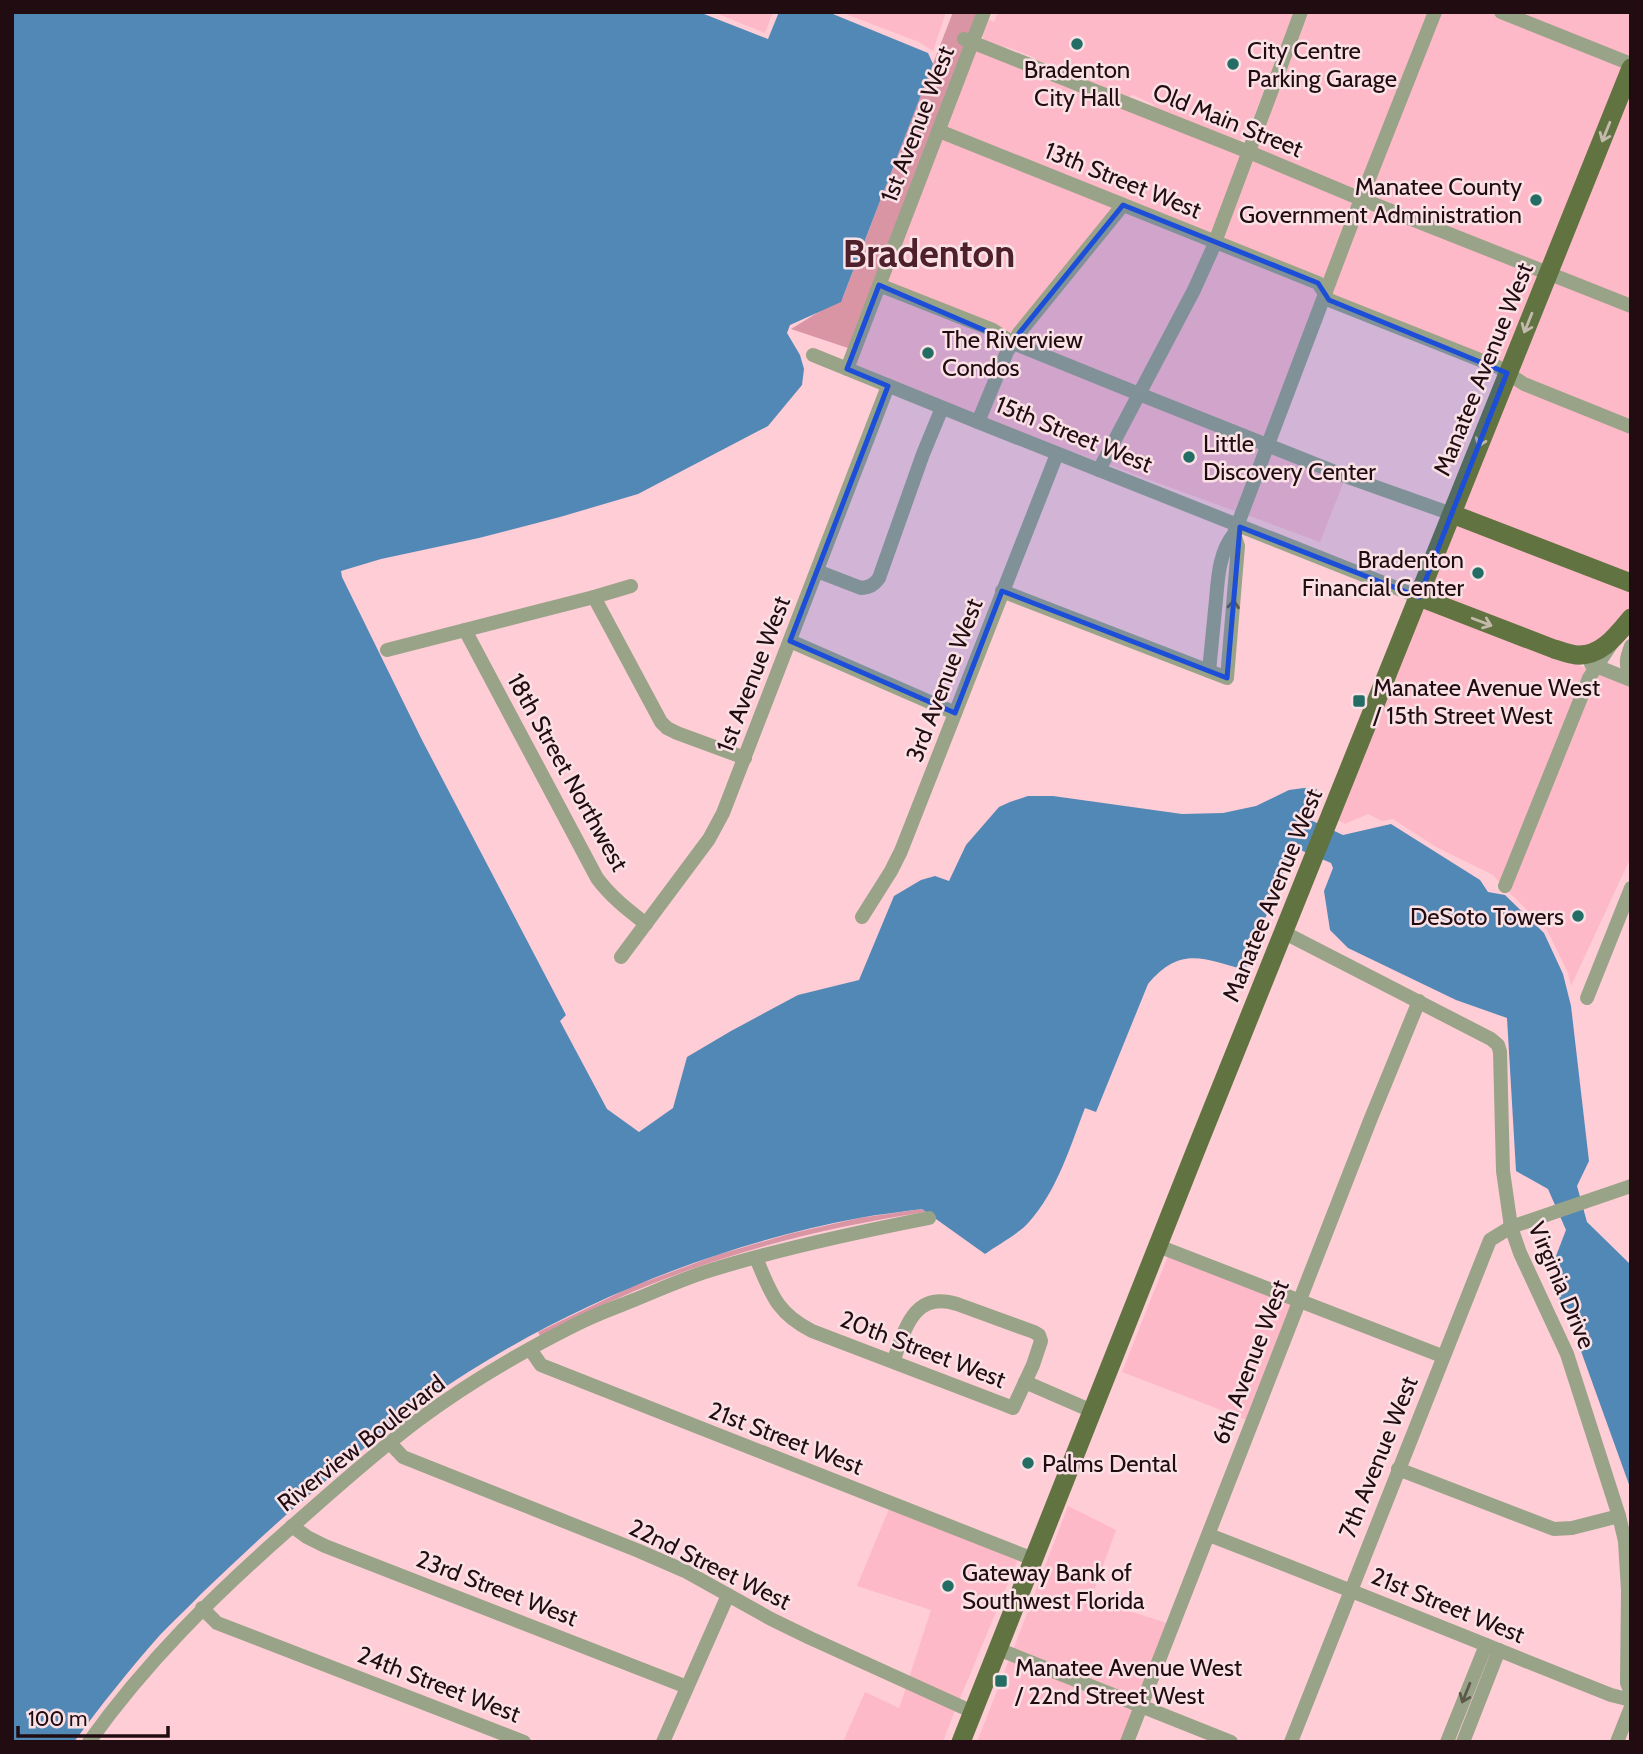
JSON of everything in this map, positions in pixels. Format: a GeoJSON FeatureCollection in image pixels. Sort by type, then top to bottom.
{"type":"FeatureCollection","features":[{"type":"Feature","properties":{"kind":"main road","name":"Manatee Avenue West"},"geometry":{"type":"LineString","coordinates":[[961,1742],[1631,66]]}},
{"type":"Feature","properties":{"kind":"main road"},"geometry":{"type":"LineString","coordinates":[[1452,514],[1631,583]]}},
{"type":"Feature","properties":{"kind":"main road","name":"15th Street West"},"geometry":{"type":"LineString","coordinates":[[1419,597],[1554,649]]}},
{"type":"Feature","properties":{"kind":"main road"},"geometry":{"type":"LineString","coordinates":[[1554,649],[1575,655],[1587,654],[1623,641],[1631,618]]}},
{"type":"Feature","properties":{"kind":"street","name":"1st Avenue West"},"geometry":{"type":"LineString","coordinates":[[847,369],[939,131],[968,41],[984,12]]}},
{"type":"Feature","properties":{"kind":"street"},"geometry":{"type":"LineString","coordinates":[[1099,470],[1194,290],[1301,12]]}},
{"type":"Feature","properties":{"kind":"street"},"geometry":{"type":"LineString","coordinates":[[1002,591],[1218,675],[1238,546],[1235,530],[1435,12]]}},
{"type":"Feature","properties":{"kind":"street"},"geometry":{"type":"LineString","coordinates":[[1502,12],[1631,66]]}},
{"type":"Feature","properties":{"kind":"street","name":"Old Main Street"},"geometry":{"type":"LineString","coordinates":[[968,41],[1631,306]]}},
{"type":"Feature","properties":{"kind":"street","name":"13th Street West"},"geometry":{"type":"LineString","coordinates":[[939,131],[1318,283],[1329,300],[1498,368],[1524,384],[1631,427]]}},
{"type":"Feature","properties":{"kind":"street"},"geometry":{"type":"LineString","coordinates":[[978,422],[1007,352],[1019,333],[1123,205]]}},
{"type":"Feature","properties":{"kind":"street"},"geometry":{"type":"LineString","coordinates":[[879,285],[993,330],[1013,343],[1266,445],[1452,514]]}},
{"type":"Feature","properties":{"kind":"street","name":"15th Street West"},"geometry":{"type":"LineString","coordinates":[[813,355],[1099,470],[1235,530],[1419,597]]}},
{"type":"Feature","properties":{"kind":"street","name":"1st Avenue West"},"geometry":{"type":"LineString","coordinates":[[621,957],[709,839],[723,813],[888,386]]}},
{"type":"Feature","properties":{"kind":"street"},"geometry":{"type":"LineString","coordinates":[[817,571],[861,588],[874,584],[879,578],[923,454],[943,408]]}},
{"type":"Feature","properties":{"kind":"street","name":"3rd Avenue West"},"geometry":{"type":"LineString","coordinates":[[862,917],[901,851],[1057,454]]}},
{"type":"Feature","properties":{"kind":"street"},"geometry":{"type":"LineString","coordinates":[[387,650],[631,586]]}},
{"type":"Feature","properties":{"kind":"street"},"geometry":{"type":"LineString","coordinates":[[594,597],[661,722],[677,733],[745,758]]}},
{"type":"Feature","properties":{"kind":"street","name":"18th Street Northwest"},"geometry":{"type":"LineString","coordinates":[[466,630],[597,878],[624,907],[646,924]]}},
{"type":"Feature","properties":{"kind":"street"},"geometry":{"type":"LineString","coordinates":[[790,641],[956,713]]}},
{"type":"Feature","properties":{"kind":"street"},"geometry":{"type":"LineString","coordinates":[[1505,886],[1589,678],[1597,666],[1623,641]]}},
{"type":"Feature","properties":{"kind":"street"},"geometry":{"type":"LineString","coordinates":[[1623,641],[1631,677]]}},
{"type":"Feature","properties":{"kind":"street","name":"15th Street West"},"geometry":{"type":"LineString","coordinates":[[1554,649],[1631,677]]}},
{"type":"Feature","properties":{"kind":"street"},"geometry":{"type":"LineString","coordinates":[[1587,999],[1631,888]]}},
{"type":"Feature","properties":{"kind":"street","name":"Virginia Drive"},"geometry":{"type":"LineString","coordinates":[[1283,932],[1419,1001],[1498,1045],[1503,1171],[1511,1227],[1520,1254],[1567,1354],[1619,1516],[1626,1557],[1628,1683],[1631,1693]]}},
{"type":"Feature","properties":{"kind":"street","name":"6th Avenue West"},"geometry":{"type":"LineString","coordinates":[[1127,1742],[1419,1001]]}},
{"type":"Feature","properties":{"kind":"street","name":"7th Avenue West"},"geometry":{"type":"LineString","coordinates":[[1291,1742],[1490,1240],[1511,1227],[1631,1186]]}},
{"type":"Feature","properties":{"kind":"street","name":"Riverview Boulevard"},"geometry":{"type":"LineString","coordinates":[[92,1738],[140,1677],[202,1608],[292,1526],[390,1443],[441,1405],[530,1349],[576,1325],[717,1268],[829,1238],[929,1218]]}},
{"type":"Feature","properties":{"kind":"street"},"geometry":{"type":"LineString","coordinates":[[1158,1246],[1443,1356]]}},
{"type":"Feature","properties":{"kind":"street","name":"20th Street West"},"geometry":{"type":"LineString","coordinates":[[756,1258],[775,1301],[792,1320],[812,1331],[1013,1408],[1026,1382],[1093,1411]]}},
{"type":"Feature","properties":{"kind":"street"},"geometry":{"type":"LineString","coordinates":[[893,1362],[917,1310],[929,1303],[945,1300],[1039,1335],[1040,1346],[1026,1382]]}},
{"type":"Feature","properties":{"kind":"street","name":"21st Street West"},"geometry":{"type":"LineString","coordinates":[[530,1349],[541,1365],[1033,1559]]}},
{"type":"Feature","properties":{"kind":"street","name":"22nd Street West"},"geometry":{"type":"LineString","coordinates":[[390,1443],[403,1457],[413,1462],[685,1572],[810,1638],[973,1712]]}},
{"type":"Feature","properties":{"kind":"street"},"geometry":{"type":"LineString","coordinates":[[1398,1469],[1554,1529],[1572,1528],[1619,1516]]}},
{"type":"Feature","properties":{"kind":"street","name":"23rd Street West"},"geometry":{"type":"LineString","coordinates":[[292,1526],[325,1546],[687,1686]]}},
{"type":"Feature","properties":{"kind":"street","name":"21st Street West"},"geometry":{"type":"LineString","coordinates":[[1209,1535],[1611,1695],[1631,1700]]}},
{"type":"Feature","properties":{"kind":"street"},"geometry":{"type":"LineString","coordinates":[[663,1742],[728,1595]]}},
{"type":"Feature","properties":{"kind":"street","name":"24th Street West"},"geometry":{"type":"LineString","coordinates":[[202,1608],[217,1623],[524,1742]]}},
{"type":"Feature","properties":{"kind":"street"},"geometry":{"type":"LineString","coordinates":[[1447,1742],[1492,1648]]}},
{"type":"Feature","properties":{"kind":"street"},"geometry":{"type":"LineString","coordinates":[[1463,1742],[1492,1648]]}},
{"type":"Feature","properties":{"kind":"street"},"geometry":{"type":"LineString","coordinates":[[998,1649],[1231,1742]]}},
{"type":"Feature","properties":{"kind":"street"},"geometry":{"type":"LineString","coordinates":[[1617,1742],[1631,1707]]}},
{"type":"Feature","properties":{"kind":"street"},"geometry":{"type":"LineString","coordinates":[[92,1738],[108,1742]]}},
{"type":"Feature","properties":{"kind":"highlighted area"},"geometry":{"type":"Polygon","coordinates":[[[1123,205],[1318,283],[1329,300],[1507,373],[1419,597],[1240,527],[1227,678],[1002,591],[955,713],[790,641],[888,386],[847,369],[879,285],[1012,342],[1123,205]]]}},
{"type":"Feature","properties":{"kind":"shaded area"},"geometry":{"type":"Polygon","coordinates":[[[713,12],[773,12],[765,33],[713,12]]]}},
{"type":"Feature","properties":{"kind":"shaded area"},"geometry":{"type":"Polygon","coordinates":[[[840,12],[946,12],[933,51],[919,42],[840,12]]]}},
{"type":"Feature","properties":{"kind":"shaded area"},"geometry":{"type":"Polygon","coordinates":[[[953,12],[984,12],[854,350],[791,329],[843,297],[953,12]]]}},
{"type":"Feature","properties":{"kind":"shaded area"},"geometry":{"type":"Polygon","coordinates":[[[998,12],[1294,12],[1246,137],[1239,140],[1156,110],[1153,104],[1133,95],[1127,98],[1076,77],[1074,73],[1055,65],[1050,68],[1036,62],[1035,58],[984,40],[982,34],[987,19],[994,22],[998,12]]]}},
{"type":"Feature","properties":{"kind":"shaded area"},"geometry":{"type":"Polygon","coordinates":[[[1309,12],[1429,12],[1357,192],[1256,149],[1309,12]]]}},
{"type":"Feature","properties":{"kind":"shaded area"},"geometry":{"type":"Polygon","coordinates":[[[1441,12],[1488,12],[1625,67],[1545,266],[1368,196],[1441,12]]]}},
{"type":"Feature","properties":{"kind":"shaded area"},"geometry":{"type":"Polygon","coordinates":[[[1515,12],[1631,12],[1631,53],[1629,58],[1515,12]]]}},
{"type":"Feature","properties":{"kind":"shaded area"},"geometry":{"type":"Polygon","coordinates":[[[976,50],[1241,155],[1212,234],[946,128],[976,50]]]}},
{"type":"Feature","properties":{"kind":"shaded area"},"geometry":{"type":"Polygon","coordinates":[[[1631,84],[1631,300],[1556,270],[1631,84]]]}},
{"type":"Feature","properties":{"kind":"shaded area"},"geometry":{"type":"Polygon","coordinates":[[[942,138],[1114,207],[1011,335],[886,282],[942,138]]]}},
{"type":"Feature","properties":{"kind":"shaded area"},"geometry":{"type":"Polygon","coordinates":[[[1252,159],[1353,201],[1324,282],[1223,238],[1252,159]]]}},
{"type":"Feature","properties":{"kind":"shaded area"},"geometry":{"type":"Polygon","coordinates":[[[1364,206],[1541,276],[1504,365],[1332,294],[1364,206]]]}},
{"type":"Feature","properties":{"kind":"shaded area"},"geometry":{"type":"Polygon","coordinates":[[[1126,211],[1208,244],[1189,288],[1136,388],[1021,341],[1126,211]]]}},
{"type":"Feature","properties":{"kind":"shaded area"},"geometry":{"type":"Polygon","coordinates":[[[1219,248],[1314,287],[1319,295],[1263,438],[1147,392],[1219,248]]]}},
{"type":"Feature","properties":{"kind":"shaded area"},"geometry":{"type":"Polygon","coordinates":[[[1552,280],[1631,312],[1631,421],[1514,372],[1552,280]]]}},
{"type":"Feature","properties":{"kind":"shaded area"},"geometry":{"type":"Polygon","coordinates":[[[883,292],[990,335],[1005,344],[975,415],[854,366],[883,292]]]}},
{"type":"Feature","properties":{"kind":"shaded area"},"geometry":{"type":"Polygon","coordinates":[[[1016,350],[1131,397],[1098,461],[986,420],[1016,350]]]}},
{"type":"Feature","properties":{"kind":"shaded area"},"geometry":{"type":"Polygon","coordinates":[[[1510,382],[1631,432],[1631,578],[1459,511],[1510,382]]]}},
{"type":"Feature","properties":{"kind":"shaded area"},"geometry":{"type":"Polygon","coordinates":[[[1142,401],[1259,448],[1235,511],[1109,465],[1142,401]]]}},
{"type":"Feature","properties":{"kind":"shaded area"},"geometry":{"type":"Polygon","coordinates":[[[1270,452],[1344,481],[1320,542],[1247,515],[1270,452]]]}},
{"type":"Feature","properties":{"kind":"shaded area"},"geometry":{"type":"Polygon","coordinates":[[[1456,521],[1631,589],[1631,607],[1605,639],[1576,649],[1426,595],[1456,521]]]}},
{"type":"Feature","properties":{"kind":"shaded area"},"geometry":{"type":"Polygon","coordinates":[[[1422,604],[1588,669],[1500,883],[1493,875],[1436,847],[1393,819],[1382,821],[1368,814],[1345,824],[1336,819],[1422,604]]]}},
{"type":"Feature","properties":{"kind":"shaded area"},"geometry":{"type":"Polygon","coordinates":[[[1600,673],[1631,686],[1631,857],[1571,986],[1568,973],[1547,930],[1509,892],[1573,730],[1600,673]]]}},
{"type":"Feature","properties":{"kind":"shaded area"},"geometry":{"type":"Polygon","coordinates":[[[922,1209],[926,1212],[816,1233],[707,1263],[625,1295],[540,1336],[538,1332],[631,1287],[717,1255],[789,1234],[859,1218],[922,1209]]]}},
{"type":"Feature","properties":{"kind":"shaded area"},"geometry":{"type":"Polygon","coordinates":[[[1168,1256],[1292,1304],[1247,1420],[1122,1372],[1168,1256]]]}},
{"type":"Feature","properties":{"kind":"shaded area"},"geometry":{"type":"Polygon","coordinates":[[[1068,1506],[1116,1530],[1091,1599],[1167,1623],[1137,1699],[1013,1650],[1068,1506]]]}},
{"type":"Feature","properties":{"kind":"shaded area"},"geometry":{"type":"Polygon","coordinates":[[[889,1509],[1018,1559],[959,1701],[909,1678],[931,1610],[857,1586],[889,1509]]]}},
{"type":"Feature","properties":{"kind":"shaded area"},"geometry":{"type":"Polygon","coordinates":[[[1009,1660],[1133,1709],[1120,1742],[977,1742],[1009,1660]]]}},
{"type":"Feature","properties":{"kind":"shaded area"},"geometry":{"type":"Polygon","coordinates":[[[906,1688],[955,1710],[943,1742],[843,1742],[865,1692],[899,1708],[906,1688]]]}},
{"type":"Feature","properties":{"kind":"water"},"geometry":{"type":"Polygon","coordinates":[[[12,12],[704,12],[768,39],[779,12],[828,12],[928,53],[933,64],[841,302],[790,325],[787,333],[800,355],[804,369],[802,385],[768,426],[638,494],[479,538],[381,559],[341,571],[342,577],[422,740],[566,1015],[560,1021],[607,1109],[639,1132],[673,1108],[687,1057],[798,995],[859,980],[894,896],[921,880],[935,876],[949,881],[966,845],[999,807],[1028,796],[1053,796],[1182,814],[1223,813],[1256,806],[1289,790],[1317,789],[1306,818],[1343,835],[1391,824],[1480,880],[1488,892],[1505,895],[1544,933],[1563,974],[1571,1006],[1589,1161],[1577,1186],[1587,1222],[1631,1265],[1631,1490],[1577,1340],[1585,1333],[1584,1322],[1566,1315],[1554,1285],[1559,1270],[1556,1256],[1566,1230],[1548,1189],[1516,1171],[1507,1018],[1456,1000],[1348,948],[1330,930],[1324,891],[1333,868],[1331,863],[1298,849],[1292,850],[1245,970],[1193,958],[1171,964],[1148,984],[1096,1112],[1085,1108],[1062,1168],[1047,1197],[1029,1222],[1014,1235],[985,1254],[922,1209],[867,1217],[803,1230],[690,1264],[580,1310],[477,1366],[429,1398],[338,1470],[254,1544],[165,1630],[74,1742],[12,1742],[12,12]]]}},
{"type":"Feature","properties":{"kind":"place","name":"Bradenton City Hall"},"geometry":{"type":"Point","coordinates":[1077,44]}},
{"type":"Feature","properties":{"kind":"place","name":"City Centre Parking Garage"},"geometry":{"type":"Point","coordinates":[1233,64]}},
{"type":"Feature","properties":{"kind":"place","name":"Manatee County Government Administration"},"geometry":{"type":"Point","coordinates":[1536,200]}},
{"type":"Feature","properties":{"kind":"place","name":"The Riverview Condos"},"geometry":{"type":"Point","coordinates":[928,353]}},
{"type":"Feature","properties":{"kind":"place","name":"Little Discovery Center"},"geometry":{"type":"Point","coordinates":[1189,457]}},
{"type":"Feature","properties":{"kind":"place","name":"Bradenton Financial Center"},"geometry":{"type":"Point","coordinates":[1478,573]}},
{"type":"Feature","properties":{"kind":"place","name":"Manatee Avenue West / 15th Street West"},"geometry":{"type":"Point","coordinates":[1359,701]}},
{"type":"Feature","properties":{"kind":"place","name":"DeSoto Towers"},"geometry":{"type":"Point","coordinates":[1578,916]}},
{"type":"Feature","properties":{"kind":"place","name":"Palms Dental"},"geometry":{"type":"Point","coordinates":[1028,1463]}},
{"type":"Feature","properties":{"kind":"place","name":"Gateway Bank of Southwest Florida"},"geometry":{"type":"Point","coordinates":[948,1586]}},
{"type":"Feature","properties":{"kind":"place","name":"Manatee Avenue West / 22nd Street West"},"geometry":{"type":"Point","coordinates":[1001,1681]}},
{"type":"Feature","properties":{"kind":"district","name":"Bradenton"},"geometry":{"type":"Point","coordinates":[929,253]}}]}
